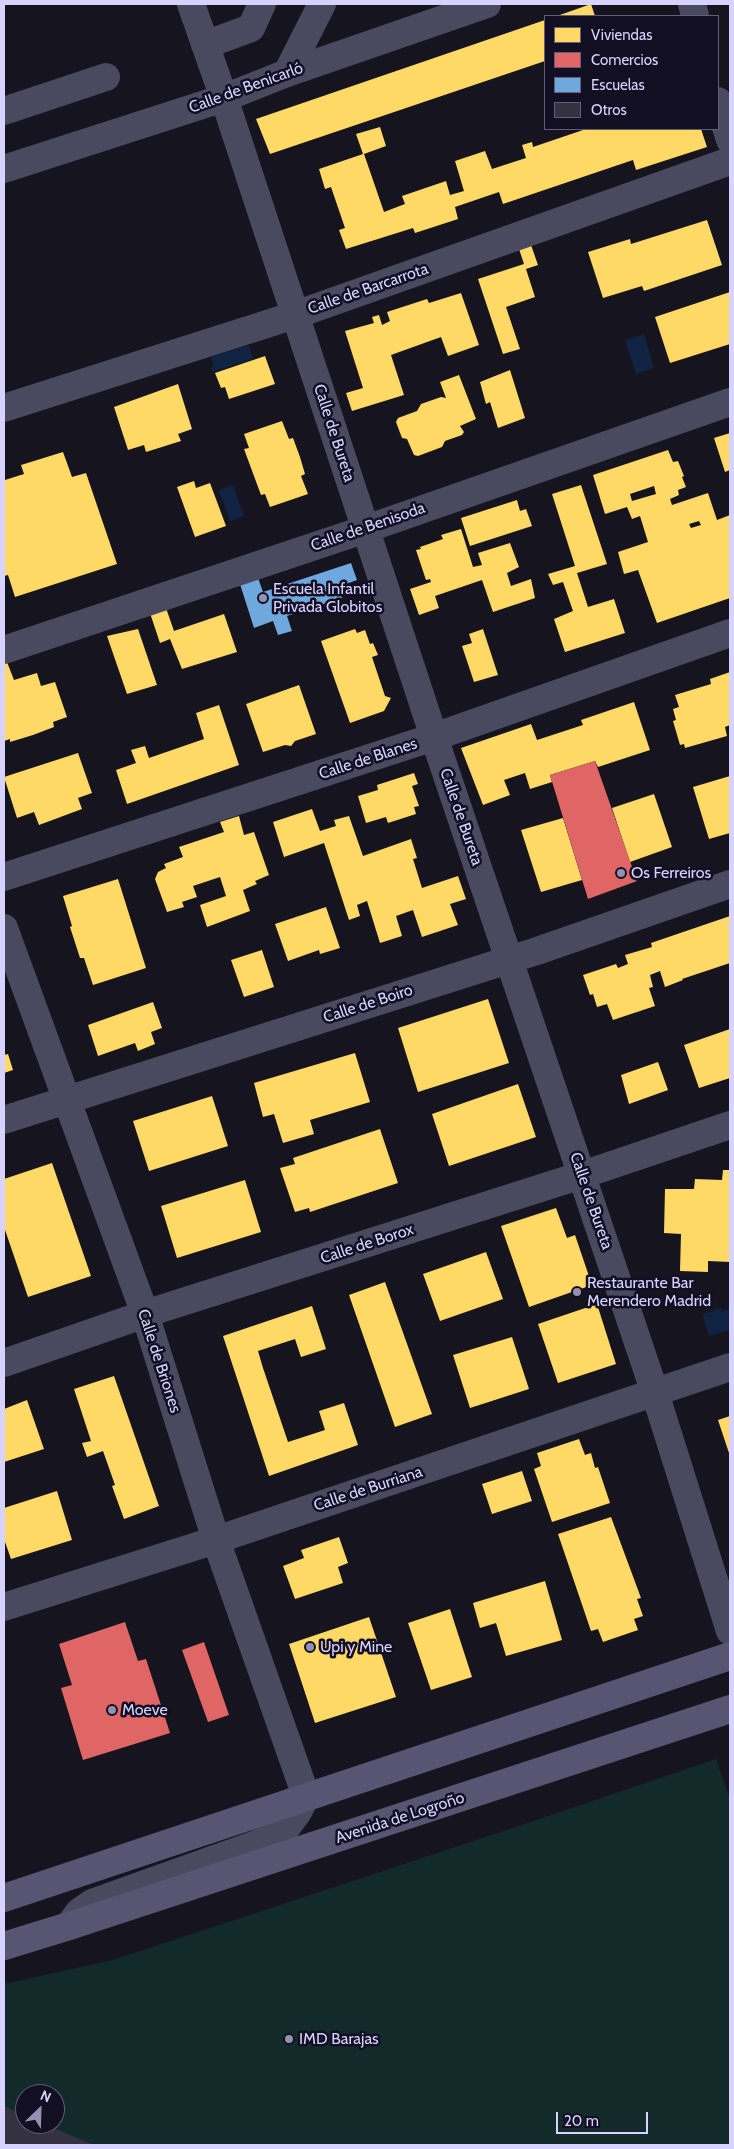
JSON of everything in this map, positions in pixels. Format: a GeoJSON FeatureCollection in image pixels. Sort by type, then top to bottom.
{"type":"FeatureCollection","features":[{"type":"Feature","properties":{"kind":"main road"},"geometry":{"type":"LineString","coordinates":[[4,1898],[730,1656]]}},
{"type":"Feature","properties":{"kind":"main road","name":"Avenida de Logroño"},"geometry":{"type":"LineString","coordinates":[[4,1946],[730,1709]]}},
{"type":"Feature","properties":{"kind":"street","name":"Calle de Bureta"},"geometry":{"type":"LineString","coordinates":[[190,4],[224,98],[434,737],[655,1393],[730,1631]]}},
{"type":"Feature","properties":{"kind":"street"},"geometry":{"type":"LineString","coordinates":[[205,44],[251,28],[262,4]]}},
{"type":"Feature","properties":{"kind":"street"},"geometry":{"type":"LineString","coordinates":[[287,73],[322,4]]}},
{"type":"Feature","properties":{"kind":"street","name":"Calle de Benicarló"},"geometry":{"type":"LineString","coordinates":[[4,169],[224,98],[287,73],[487,4]]}},
{"type":"Feature","properties":{"kind":"street"},"geometry":{"type":"LineString","coordinates":[[4,111],[106,77]]}},
{"type":"Feature","properties":{"kind":"street"},"geometry":{"type":"LineString","coordinates":[[719,103],[730,140]]}},
{"type":"Feature","properties":{"kind":"street","name":"Calle de Barcarrota"},"geometry":{"type":"LineString","coordinates":[[4,408],[295,315],[730,161]]}},
{"type":"Feature","properties":{"kind":"street","name":"Calle de Benisoda"},"geometry":{"type":"LineString","coordinates":[[4,650],[366,528],[730,402]]}},
{"type":"Feature","properties":{"kind":"street","name":"Calle de Blanes"},"geometry":{"type":"LineString","coordinates":[[4,878],[434,737],[730,633]]}},
{"type":"Feature","properties":{"kind":"street","name":"Calle de Boiro"},"geometry":{"type":"LineString","coordinates":[[4,1120],[510,958],[730,884]]}},
{"type":"Feature","properties":{"kind":"street","name":"Calle de Briones"},"geometry":{"type":"LineString","coordinates":[[4,928],[68,1099],[144,1314],[216,1540],[306,1796]]}},
{"type":"Feature","properties":{"kind":"street","name":"Calle de Borox"},"geometry":{"type":"LineString","coordinates":[[4,1363],[144,1314],[582,1175],[730,1125]]}},
{"type":"Feature","properties":{"kind":"street","name":"Calle de Burriana"},"geometry":{"type":"LineString","coordinates":[[4,1607],[216,1540],[730,1367]]}},
{"type":"Feature","properties":{"kind":"street"},"geometry":{"type":"LineString","coordinates":[[69,1926],[79,1912],[92,1903],[254,1845],[276,1835],[287,1827],[298,1812],[306,1796]]}},
{"type":"Feature","properties":{"kind":"green space","name":"IMD Barajas"},"geometry":{"type":"Polygon","coordinates":[[[716,1759],[730,1799],[730,2145],[4,2145],[4,1984],[113,1960],[716,1759]]]}},
{"type":"Feature","properties":{"kind":"water"},"geometry":{"type":"Polygon","coordinates":[[[644,334],[654,368],[636,374],[625,340],[644,334]]]}},
{"type":"Feature","properties":{"kind":"water"},"geometry":{"type":"Polygon","coordinates":[[[249,345],[253,359],[212,372],[211,367],[214,366],[211,357],[249,345]]]}},
{"type":"Feature","properties":{"kind":"water"},"geometry":{"type":"Polygon","coordinates":[[[233,485],[244,516],[230,521],[219,490],[233,485]]]}},
{"type":"Feature","properties":{"kind":"water"},"geometry":{"type":"Polygon","coordinates":[[[721,1308],[722,1311],[730,1309],[730,1330],[709,1336],[702,1314],[721,1308]]]}},
{"type":"Feature","properties":{"kind":"building: Viviendas"},"geometry":{"type":"Polygon","coordinates":[[[591,4],[595,15],[560,15],[591,4]]]}},
{"type":"Feature","properties":{"kind":"building: Viviendas"},"geometry":{"type":"Polygon","coordinates":[[[544,20],[544,61],[270,154],[256,119],[544,20]]]}},
{"type":"Feature","properties":{"kind":"building: Viviendas"},"geometry":{"type":"Polygon","coordinates":[[[380,127],[386,146],[364,154],[384,212],[405,204],[402,196],[446,181],[450,195],[464,191],[455,161],[485,151],[492,169],[526,158],[522,145],[532,142],[533,147],[583,130],[701,130],[707,147],[636,170],[633,160],[503,204],[499,192],[455,207],[458,219],[415,233],[413,228],[346,249],[339,230],[345,228],[331,187],[325,189],[319,169],[363,154],[356,134],[380,127]]]}},
{"type":"Feature","properties":{"kind":"building: Viviendas"},"geometry":{"type":"Polygon","coordinates":[[[707,220],[722,265],[644,291],[642,286],[603,298],[588,252],[630,239],[631,244],[707,220]]]}},
{"type":"Feature","properties":{"kind":"building: Viviendas"},"geometry":{"type":"Polygon","coordinates":[[[531,245],[538,265],[526,269],[535,297],[506,307],[520,349],[503,354],[478,279],[524,264],[519,249],[531,245]]]}},
{"type":"Feature","properties":{"kind":"building: Viviendas"},"geometry":{"type":"Polygon","coordinates":[[[730,292],[730,344],[670,363],[655,317],[730,292]]]}},
{"type":"Feature","properties":{"kind":"building: Viviendas"},"geometry":{"type":"Polygon","coordinates":[[[461,293],[479,345],[448,356],[441,337],[391,355],[404,395],[352,411],[346,393],[363,388],[345,331],[374,323],[372,317],[379,315],[382,325],[390,321],[387,312],[427,299],[429,303],[461,293]]]}},
{"type":"Feature","properties":{"kind":"building: Viviendas"},"geometry":{"type":"Polygon","coordinates":[[[265,356],[275,384],[229,399],[225,387],[221,388],[215,373],[265,356]]]}},
{"type":"Feature","properties":{"kind":"building: Viviendas"},"geometry":{"type":"Polygon","coordinates":[[[510,370],[525,418],[498,428],[490,402],[486,404],[480,382],[510,370]]]}},
{"type":"Feature","properties":{"kind":"building: Viviendas"},"geometry":{"type":"Polygon","coordinates":[[[459,375],[476,419],[460,426],[464,432],[462,435],[445,441],[442,447],[418,456],[414,455],[407,439],[402,438],[396,422],[398,418],[417,411],[421,404],[441,397],[446,398],[440,382],[459,375]]]}},
{"type":"Feature","properties":{"kind":"building: Viviendas"},"geometry":{"type":"Polygon","coordinates":[[[178,384],[192,429],[178,434],[181,441],[146,452],[144,445],[128,450],[114,407],[178,384]]]}},
{"type":"Feature","properties":{"kind":"building: Viviendas"},"geometry":{"type":"Polygon","coordinates":[[[282,421],[289,439],[293,438],[300,457],[305,474],[301,476],[308,494],[270,507],[265,494],[261,495],[244,449],[249,448],[244,434],[282,421]]]}},
{"type":"Feature","properties":{"kind":"building: Viviendas"},"geometry":{"type":"Polygon","coordinates":[[[730,433],[730,470],[725,472],[714,438],[730,433]]]}},
{"type":"Feature","properties":{"kind":"building: Viviendas"},"geometry":{"type":"Polygon","coordinates":[[[668,450],[673,462],[678,461],[686,487],[678,490],[679,495],[670,499],[672,505],[708,493],[717,520],[730,515],[730,598],[657,623],[638,570],[624,574],[618,552],[648,542],[640,516],[632,519],[627,507],[605,514],[593,475],[668,450]],[[654,486],[630,494],[632,501],[656,494],[654,486]],[[699,521],[689,524],[691,528],[701,525],[699,521]]]}},
{"type":"Feature","properties":{"kind":"building: Viviendas"},"geometry":{"type":"Polygon","coordinates":[[[63,452],[72,477],[86,473],[117,564],[15,597],[8,575],[4,576],[4,477],[5,480],[24,474],[21,465],[63,452]]]}},
{"type":"Feature","properties":{"kind":"building: Viviendas"},"geometry":{"type":"Polygon","coordinates":[[[194,481],[196,488],[210,483],[226,526],[195,537],[177,487],[194,481]]]}},
{"type":"Feature","properties":{"kind":"building: Viviendas"},"geometry":{"type":"Polygon","coordinates":[[[581,485],[607,564],[577,573],[588,607],[614,599],[625,633],[565,652],[554,619],[573,611],[563,582],[553,585],[548,574],[575,566],[552,494],[581,485]]]}},
{"type":"Feature","properties":{"kind":"building: Viviendas"},"geometry":{"type":"Polygon","coordinates":[[[517,500],[520,511],[526,509],[532,526],[470,546],[461,518],[517,500]]]}},
{"type":"Feature","properties":{"kind":"building: Viviendas"},"geometry":{"type":"Polygon","coordinates":[[[461,529],[473,567],[482,565],[478,553],[510,543],[519,567],[507,573],[511,586],[531,579],[535,598],[493,612],[482,580],[435,596],[439,608],[419,615],[410,589],[431,582],[430,579],[426,580],[416,550],[443,539],[441,535],[461,529]]]}},
{"type":"Feature","properties":{"kind":"building: Viviendas"},"geometry":{"type":"Polygon","coordinates":[[[166,608],[174,631],[224,614],[237,652],[182,669],[170,639],[160,643],[150,613],[166,608]]]}},
{"type":"Feature","properties":{"kind":"building: Viviendas"},"geometry":{"type":"Polygon","coordinates":[[[138,629],[157,685],[127,694],[107,636],[138,629]]]}},
{"type":"Feature","properties":{"kind":"building: Viviendas"},"geometry":{"type":"Polygon","coordinates":[[[355,629],[357,633],[365,630],[370,644],[373,643],[378,655],[372,657],[385,696],[391,698],[384,711],[350,723],[321,641],[355,629]]]}},
{"type":"Feature","properties":{"kind":"building: Viviendas"},"geometry":{"type":"Polygon","coordinates":[[[483,629],[498,675],[474,682],[462,646],[472,643],[469,634],[483,629]]]}},
{"type":"Feature","properties":{"kind":"building: Viviendas"},"geometry":{"type":"Polygon","coordinates":[[[7,662],[14,680],[37,673],[41,686],[55,682],[67,717],[53,722],[54,727],[33,735],[10,742],[10,739],[4,741],[4,663],[7,662]]]}},
{"type":"Feature","properties":{"kind":"building: Viviendas"},"geometry":{"type":"Polygon","coordinates":[[[730,672],[730,725],[725,727],[727,736],[685,748],[684,744],[680,745],[673,721],[676,720],[673,709],[679,707],[675,695],[711,684],[710,679],[730,672]]]}},
{"type":"Feature","properties":{"kind":"building: Viviendas"},"geometry":{"type":"Polygon","coordinates":[[[299,685],[316,734],[295,741],[291,746],[285,745],[263,752],[246,704],[299,685]]]}},
{"type":"Feature","properties":{"kind":"building: Viviendas"},"geometry":{"type":"Polygon","coordinates":[[[634,702],[650,750],[598,767],[595,761],[550,775],[552,782],[530,789],[525,773],[504,780],[510,795],[483,805],[461,748],[531,724],[537,740],[583,725],[581,720],[634,702]]]}},
{"type":"Feature","properties":{"kind":"building: Viviendas"},"geometry":{"type":"Polygon","coordinates":[[[219,705],[239,765],[127,804],[116,770],[136,763],[131,750],[145,746],[149,758],[204,739],[196,713],[219,705]]]}},
{"type":"Feature","properties":{"kind":"building: Viviendas"},"geometry":{"type":"Polygon","coordinates":[[[78,753],[92,793],[78,798],[82,809],[39,825],[34,812],[17,818],[4,777],[78,753]]]}},
{"type":"Feature","properties":{"kind":"building: Viviendas"},"geometry":{"type":"Polygon","coordinates":[[[414,773],[418,784],[412,786],[419,806],[414,807],[416,814],[388,823],[386,817],[366,823],[358,796],[378,790],[377,785],[414,773]]]}},
{"type":"Feature","properties":{"kind":"building: Viviendas"},"geometry":{"type":"Polygon","coordinates":[[[730,776],[730,833],[709,839],[693,787],[730,776]]]}},
{"type":"Feature","properties":{"kind":"building: Viviendas"},"geometry":{"type":"Polygon","coordinates":[[[654,794],[672,847],[630,862],[612,808],[654,794]]]}},
{"type":"Feature","properties":{"kind":"building: Viviendas"},"geometry":{"type":"Polygon","coordinates":[[[312,809],[320,831],[336,826],[334,820],[349,816],[363,856],[411,839],[417,858],[413,859],[422,888],[458,876],[466,899],[450,904],[458,925],[422,937],[413,910],[396,916],[402,936],[380,943],[367,901],[357,905],[360,916],[349,920],[324,843],[284,857],[273,822],[312,809]]]}},
{"type":"Feature","properties":{"kind":"building: Viviendas"},"geometry":{"type":"Polygon","coordinates":[[[239,816],[244,835],[254,832],[269,875],[255,881],[257,884],[243,890],[250,911],[207,927],[200,905],[226,896],[220,877],[193,886],[197,897],[182,902],[184,907],[167,912],[155,879],[158,872],[166,868],[164,864],[183,857],[179,847],[224,832],[220,822],[239,816]]]}},
{"type":"Feature","properties":{"kind":"building: Viviendas"},"geometry":{"type":"Polygon","coordinates":[[[563,818],[582,880],[541,892],[521,830],[563,818]]]}},
{"type":"Feature","properties":{"kind":"building: Viviendas"},"geometry":{"type":"Polygon","coordinates":[[[118,879],[146,968],[93,985],[84,958],[80,958],[63,896],[118,879]]]}},
{"type":"Feature","properties":{"kind":"building: Viviendas"},"geometry":{"type":"Polygon","coordinates":[[[326,907],[340,948],[320,954],[319,950],[288,961],[275,924],[326,907]]]}},
{"type":"Feature","properties":{"kind":"building: Viviendas"},"geometry":{"type":"Polygon","coordinates":[[[730,916],[730,963],[682,979],[665,987],[660,971],[650,975],[653,987],[649,988],[655,1006],[613,1020],[607,1004],[597,1007],[593,994],[590,995],[583,975],[616,964],[618,968],[628,964],[625,955],[652,947],[651,943],[730,916]]]}},
{"type":"Feature","properties":{"kind":"building: Viviendas"},"geometry":{"type":"Polygon","coordinates":[[[262,950],[274,987],[244,997],[231,960],[262,950]]]}},
{"type":"Feature","properties":{"kind":"building: Viviendas"},"geometry":{"type":"Polygon","coordinates":[[[488,999],[509,1063],[418,1092],[398,1028],[488,999]]]}},
{"type":"Feature","properties":{"kind":"building: Viviendas"},"geometry":{"type":"Polygon","coordinates":[[[153,1002],[162,1028],[151,1032],[155,1044],[138,1051],[135,1043],[98,1056],[88,1025],[153,1002]]]}},
{"type":"Feature","properties":{"kind":"building: Viviendas"},"geometry":{"type":"Polygon","coordinates":[[[730,1029],[730,1078],[699,1088],[684,1045],[730,1029]]]}},
{"type":"Feature","properties":{"kind":"building: Viviendas"},"geometry":{"type":"Polygon","coordinates":[[[355,1053],[370,1102],[310,1120],[314,1134],[283,1143],[274,1114],[263,1117],[254,1083],[355,1053]]]}},
{"type":"Feature","properties":{"kind":"building: Viviendas"},"geometry":{"type":"Polygon","coordinates":[[[8,1054],[13,1070],[4,1073],[4,1055],[8,1054]]]}},
{"type":"Feature","properties":{"kind":"building: Viviendas"},"geometry":{"type":"Polygon","coordinates":[[[658,1062],[668,1090],[629,1104],[621,1075],[658,1062]]]}},
{"type":"Feature","properties":{"kind":"building: Viviendas"},"geometry":{"type":"Polygon","coordinates":[[[518,1084],[536,1137],[449,1166],[432,1114],[518,1084]]]}},
{"type":"Feature","properties":{"kind":"building: Viviendas"},"geometry":{"type":"Polygon","coordinates":[[[212,1096],[228,1146],[149,1171],[133,1121],[212,1096]]]}},
{"type":"Feature","properties":{"kind":"building: Viviendas"},"geometry":{"type":"Polygon","coordinates":[[[380,1129],[398,1183],[310,1212],[309,1208],[295,1212],[280,1168],[295,1164],[293,1158],[380,1129]]]}},
{"type":"Feature","properties":{"kind":"building: Viviendas"},"geometry":{"type":"Polygon","coordinates":[[[52,1163],[91,1276],[28,1297],[4,1227],[4,1179],[52,1163]]]}},
{"type":"Feature","properties":{"kind":"building: Viviendas"},"geometry":{"type":"Polygon","coordinates":[[[723,1170],[730,1170],[730,1262],[708,1261],[708,1272],[680,1271],[681,1234],[664,1233],[665,1189],[694,1189],[695,1179],[722,1180],[723,1170]]]}},
{"type":"Feature","properties":{"kind":"building: Viviendas"},"geometry":{"type":"Polygon","coordinates":[[[245,1180],[261,1232],[177,1258],[161,1206],[245,1180]]]}},
{"type":"Feature","properties":{"kind":"building: Viviendas"},"geometry":{"type":"Polygon","coordinates":[[[556,1208],[567,1238],[575,1235],[592,1285],[529,1307],[501,1226],[556,1208]]]}},
{"type":"Feature","properties":{"kind":"building: Viviendas"},"geometry":{"type":"Polygon","coordinates":[[[486,1252],[503,1299],[440,1321],[423,1274],[486,1252]]]}},
{"type":"Feature","properties":{"kind":"building: Viviendas"},"geometry":{"type":"Polygon","coordinates":[[[385,1282],[432,1414],[395,1427],[349,1295],[385,1282]]]}},
{"type":"Feature","properties":{"kind":"building: Viviendas"},"geometry":{"type":"Polygon","coordinates":[[[597,1304],[616,1364],[558,1383],[538,1324],[597,1304]]]}},
{"type":"Feature","properties":{"kind":"building: Viviendas"},"geometry":{"type":"Polygon","coordinates":[[[312,1306],[326,1349],[301,1357],[295,1339],[258,1351],[263,1368],[288,1442],[325,1430],[319,1411],[344,1403],[358,1445],[269,1476],[223,1336],[312,1306]]]}},
{"type":"Feature","properties":{"kind":"building: Viviendas"},"geometry":{"type":"Polygon","coordinates":[[[512,1337],[529,1389],[470,1408],[453,1355],[512,1337]]]}},
{"type":"Feature","properties":{"kind":"building: Viviendas"},"geometry":{"type":"Polygon","coordinates":[[[114,1376],[159,1506],[124,1519],[112,1486],[115,1485],[103,1451],[87,1457],[82,1443],[91,1441],[74,1389],[114,1376]]]}},
{"type":"Feature","properties":{"kind":"building: Viviendas"},"geometry":{"type":"Polygon","coordinates":[[[27,1400],[44,1449],[4,1462],[4,1409],[27,1400]]]}},
{"type":"Feature","properties":{"kind":"building: Viviendas"},"geometry":{"type":"Polygon","coordinates":[[[730,1416],[730,1456],[718,1420],[730,1416]]]}},
{"type":"Feature","properties":{"kind":"building: Viviendas"},"geometry":{"type":"Polygon","coordinates":[[[579,1439],[585,1455],[591,1453],[595,1468],[598,1467],[610,1503],[552,1522],[534,1469],[541,1466],[537,1453],[579,1439]]]}},
{"type":"Feature","properties":{"kind":"building: Viviendas"},"geometry":{"type":"Polygon","coordinates":[[[522,1471],[532,1501],[492,1514],[482,1484],[522,1471]]]}},
{"type":"Feature","properties":{"kind":"building: Viviendas"},"geometry":{"type":"Polygon","coordinates":[[[57,1491],[72,1540],[11,1559],[4,1539],[4,1508],[57,1491]]]}},
{"type":"Feature","properties":{"kind":"building: Viviendas"},"geometry":{"type":"Polygon","coordinates":[[[611,1517],[641,1598],[637,1599],[643,1616],[634,1619],[638,1630],[603,1642],[598,1629],[591,1631],[558,1534],[611,1517]]]}},
{"type":"Feature","properties":{"kind":"building: Viviendas"},"geometry":{"type":"Polygon","coordinates":[[[339,1537],[348,1563],[338,1567],[343,1583],[295,1599],[283,1566],[304,1558],[301,1550],[339,1537]]]}},
{"type":"Feature","properties":{"kind":"building: Viviendas"},"geometry":{"type":"Polygon","coordinates":[[[545,1581],[562,1640],[506,1656],[496,1623],[480,1628],[473,1603],[545,1581]]]}},
{"type":"Feature","properties":{"kind":"building: Viviendas"},"geometry":{"type":"Polygon","coordinates":[[[450,1609],[472,1677],[431,1690],[408,1623],[450,1609]]]}},
{"type":"Feature","properties":{"kind":"building: Viviendas"},"geometry":{"type":"Polygon","coordinates":[[[369,1617],[396,1697],[315,1723],[289,1644],[369,1617]]]}},
{"type":"Feature","properties":{"kind":"building: Comercios"},"geometry":{"type":"Polygon","coordinates":[[[595,761],[637,881],[588,899],[550,775],[595,761]]]}},
{"type":"Feature","properties":{"kind":"building: Comercios"},"geometry":{"type":"Polygon","coordinates":[[[125,1622],[138,1661],[146,1659],[170,1733],[83,1760],[61,1688],[72,1685],[59,1644],[125,1622]]]}},
{"type":"Feature","properties":{"kind":"building: Comercios"},"geometry":{"type":"Polygon","coordinates":[[[204,1642],[229,1715],[208,1722],[182,1650],[204,1642]]]}},
{"type":"Feature","properties":{"kind":"building: Escuelas"},"geometry":{"type":"Polygon","coordinates":[[[351,563],[357,580],[338,587],[342,598],[287,616],[292,631],[278,635],[273,621],[254,628],[239,581],[257,575],[263,592],[351,563]]]}},
{"type":"Feature","properties":{"kind":"building: Otros"},"geometry":{"type":"Polygon","coordinates":[[[4,2106],[15,2111],[15,2134],[65,2133],[94,2145],[4,2145],[4,2106]]]}},
{"type":"Feature","properties":{"kind":"place","name":"Escuela Infantil Privada Globitos"},"geometry":{"type":"Point","coordinates":[263,598]}},
{"type":"Feature","properties":{"kind":"place","name":"Os Ferreiros"},"geometry":{"type":"Point","coordinates":[621,873]}},
{"type":"Feature","properties":{"kind":"place","name":"Restaurante Bar Merendero Madrid"},"geometry":{"type":"Point","coordinates":[577,1292]}},
{"type":"Feature","properties":{"kind":"place","name":"Upi y Mine"},"geometry":{"type":"Point","coordinates":[310,1647]}},
{"type":"Feature","properties":{"kind":"place","name":"Moeve"},"geometry":{"type":"Point","coordinates":[112,1710]}},
{"type":"Feature","properties":{"kind":"place","name":"IMD Barajas"},"geometry":{"type":"Point","coordinates":[289,2039]}}]}
